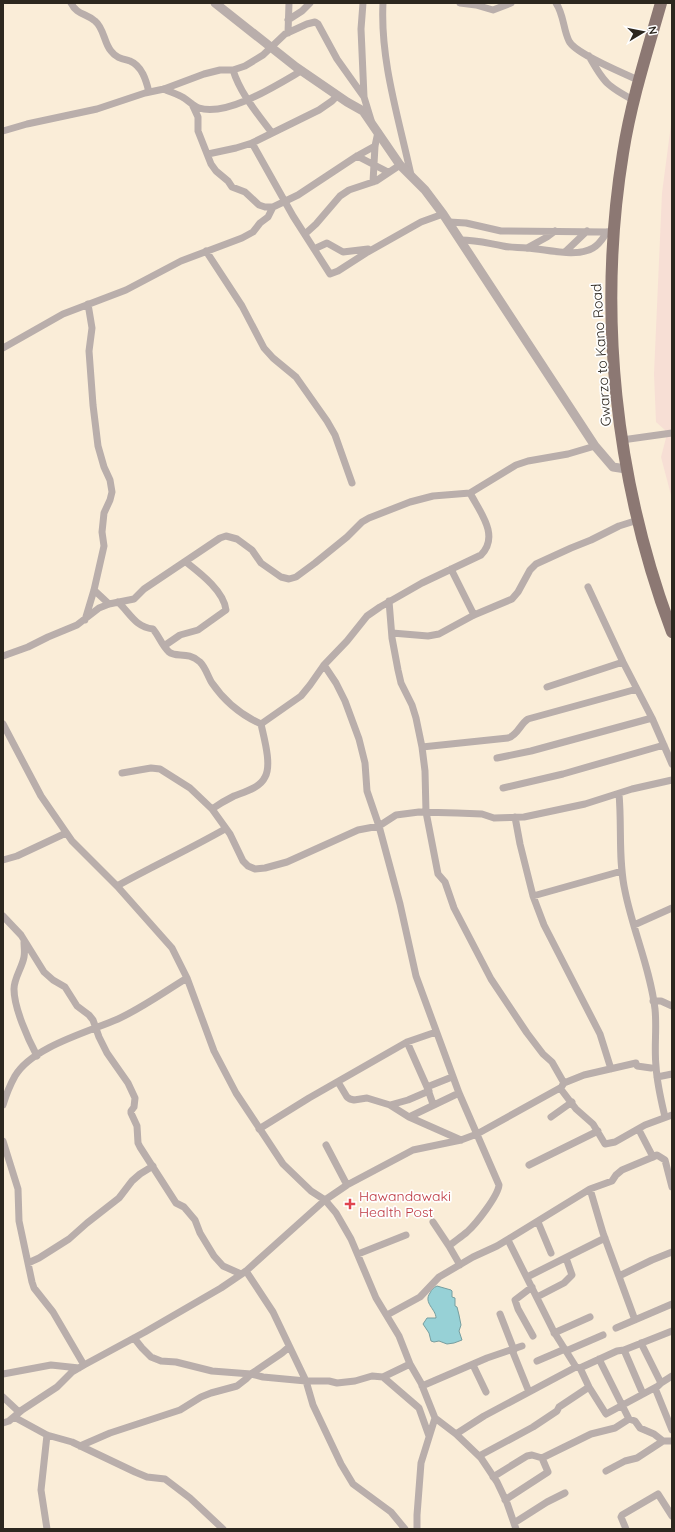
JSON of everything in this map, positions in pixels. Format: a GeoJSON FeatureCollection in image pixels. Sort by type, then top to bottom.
{"type":"FeatureCollection","features":[{"type":"Feature","properties":{"kind":"main road","name":"Gwarzo to Kano Road"},"geometry":{"type":"LineString","coordinates":[[661,3],[623,152],[610,231],[610,307],[617,396],[626,469],[649,562],[672,632]]}},
{"type":"Feature","properties":{"kind":"street"},"geometry":{"type":"LineString","coordinates":[[71,3],[74,10],[97,22],[106,45],[112,53],[138,66],[143,74],[149,92]]}},
{"type":"Feature","properties":{"kind":"street"},"geometry":{"type":"LineString","coordinates":[[215,3],[301,71],[337,96],[363,111],[400,165],[434,200],[595,446],[613,467],[626,469]]}},
{"type":"Feature","properties":{"kind":"street"},"geometry":{"type":"LineString","coordinates":[[288,33],[289,3]]}},
{"type":"Feature","properties":{"kind":"street"},"geometry":{"type":"LineString","coordinates":[[288,20],[302,11],[310,3]]}},
{"type":"Feature","properties":{"kind":"street"},"geometry":{"type":"LineString","coordinates":[[363,3],[361,30],[364,96],[372,123]]}},
{"type":"Feature","properties":{"kind":"street"},"geometry":{"type":"LineString","coordinates":[[382,3],[382,25],[386,57],[411,175]]}},
{"type":"Feature","properties":{"kind":"street"},"geometry":{"type":"LineString","coordinates":[[460,3],[476,5],[494,10],[511,3]]}},
{"type":"Feature","properties":{"kind":"street"},"geometry":{"type":"LineString","coordinates":[[556,3],[561,12],[569,40],[576,49],[640,81]]}},
{"type":"Feature","properties":{"kind":"street"},"geometry":{"type":"LineString","coordinates":[[3,131],[27,124],[97,109],[149,92],[164,89],[204,74],[220,70],[234,70],[254,61],[288,33],[307,24],[317,22],[339,63],[364,96]]}},
{"type":"Feature","properties":{"kind":"street"},"geometry":{"type":"LineString","coordinates":[[588,56],[601,78],[608,86],[635,101]]}},
{"type":"Feature","properties":{"kind":"street"},"geometry":{"type":"LineString","coordinates":[[234,70],[236,80],[248,100],[272,133]]}},
{"type":"Feature","properties":{"kind":"street"},"geometry":{"type":"LineString","coordinates":[[164,89],[183,97],[199,108],[208,110],[217,109],[248,100],[301,71]]}},
{"type":"Feature","properties":{"kind":"street"},"geometry":{"type":"LineString","coordinates":[[177,84],[183,97]]}},
{"type":"Feature","properties":{"kind":"street"},"geometry":{"type":"LineString","coordinates":[[208,154],[252,143],[319,110],[337,96]]}},
{"type":"Feature","properties":{"kind":"street"},"geometry":{"type":"LineString","coordinates":[[192,104],[198,117],[198,131],[216,171],[228,181],[232,187],[245,192],[259,205],[265,207],[273,207],[298,195],[375,146]]}},
{"type":"Feature","properties":{"kind":"street"},"geometry":{"type":"LineString","coordinates":[[374,182],[375,146],[378,132]]}},
{"type":"Feature","properties":{"kind":"street"},"geometry":{"type":"LineString","coordinates":[[252,143],[328,274],[331,274],[421,222],[443,214]]}},
{"type":"Feature","properties":{"kind":"street"},"geometry":{"type":"LineString","coordinates":[[358,156],[388,172]]}},
{"type":"Feature","properties":{"kind":"street"},"geometry":{"type":"LineString","coordinates":[[305,234],[316,224],[340,196],[349,190],[374,182],[400,165]]}},
{"type":"Feature","properties":{"kind":"street"},"geometry":{"type":"LineString","coordinates":[[3,348],[63,314],[138,284],[181,261],[242,238],[253,232],[260,223],[268,217],[273,207]]}},
{"type":"Feature","properties":{"kind":"street"},"geometry":{"type":"LineString","coordinates":[[449,222],[501,231],[610,231]]}},
{"type":"Feature","properties":{"kind":"street"},"geometry":{"type":"LineString","coordinates":[[527,248],[555,231]]}},
{"type":"Feature","properties":{"kind":"street"},"geometry":{"type":"LineString","coordinates":[[565,252],[587,231]]}},
{"type":"Feature","properties":{"kind":"street"},"geometry":{"type":"LineString","coordinates":[[460,240],[476,240],[503,247],[565,252],[587,251],[594,248],[610,231]]}},
{"type":"Feature","properties":{"kind":"street"},"geometry":{"type":"LineString","coordinates":[[314,249],[327,243],[343,252],[374,248]]}},
{"type":"Feature","properties":{"kind":"street"},"geometry":{"type":"LineString","coordinates":[[206,251],[242,306],[264,348],[273,358],[296,377],[327,421],[338,440],[352,483]]}},
{"type":"Feature","properties":{"kind":"street"},"geometry":{"type":"LineString","coordinates":[[85,620],[94,590],[104,546],[102,532],[104,513],[112,492],[110,480],[104,467],[98,446],[92,400],[89,351],[92,328],[88,304]]}},
{"type":"Feature","properties":{"kind":"street"},"geometry":{"type":"LineString","coordinates":[[622,440],[672,433]]}},
{"type":"Feature","properties":{"kind":"street"},"geometry":{"type":"LineString","coordinates":[[3,656],[28,647],[77,625],[99,608],[109,604],[134,599],[144,589],[215,541],[226,536],[245,543],[261,563],[281,577],[289,579],[296,577],[315,563],[347,537],[362,522],[369,518],[410,502],[433,496],[470,493],[516,465],[528,461],[568,454],[595,446]]}},
{"type":"Feature","properties":{"kind":"street"},"geometry":{"type":"LineString","coordinates":[[261,724],[301,696],[324,665],[347,641],[367,616],[389,601],[481,555],[489,545],[489,530],[470,493]]}},
{"type":"Feature","properties":{"kind":"street"},"geometry":{"type":"LineString","coordinates":[[392,633],[422,636],[439,634],[474,615],[512,599],[518,592],[530,570],[536,564],[592,540],[619,526],[638,520]]}},
{"type":"Feature","properties":{"kind":"street"},"geometry":{"type":"LineString","coordinates":[[164,646],[180,635],[198,630],[226,610],[224,601],[220,594],[205,578],[186,562]]}},
{"type":"Feature","properties":{"kind":"street"},"geometry":{"type":"LineString","coordinates":[[451,569],[474,615]]}},
{"type":"Feature","properties":{"kind":"street"},"geometry":{"type":"LineString","coordinates":[[588,587],[623,662],[652,718],[672,764]]}},
{"type":"Feature","properties":{"kind":"street"},"geometry":{"type":"LineString","coordinates":[[94,590],[109,604]]}},
{"type":"Feature","properties":{"kind":"street"},"geometry":{"type":"LineString","coordinates":[[389,601],[392,633],[401,683],[412,705],[422,748],[425,771],[426,812],[438,874],[445,882],[454,908],[491,979],[527,1033],[543,1054],[552,1062],[562,1086],[576,1109],[593,1124],[605,1144],[615,1142],[639,1130],[645,1125],[668,1116],[656,1076],[656,1024],[650,982],[624,891],[620,854],[621,814],[619,794]]}},
{"type":"Feature","properties":{"kind":"street"},"geometry":{"type":"LineString","coordinates":[[118,602],[139,625],[144,628],[153,629],[169,653],[175,655],[183,654],[192,656],[201,663],[216,688],[226,700],[238,712],[261,724],[265,740],[268,768],[265,779],[249,790],[228,799],[212,809]]}},
{"type":"Feature","properties":{"kind":"street"},"geometry":{"type":"LineString","coordinates":[[547,687],[623,662]]}},
{"type":"Feature","properties":{"kind":"street"},"geometry":{"type":"LineString","coordinates":[[324,665],[336,683],[345,701],[359,739],[365,763],[367,791],[379,826],[402,912],[416,976],[452,1077],[499,1185],[492,1201],[468,1231],[449,1246]]}},
{"type":"Feature","properties":{"kind":"street"},"geometry":{"type":"LineString","coordinates":[[422,748],[508,738],[513,736],[528,719],[638,689]]}},
{"type":"Feature","properties":{"kind":"street"},"geometry":{"type":"LineString","coordinates":[[497,758],[531,751],[652,718]]}},
{"type":"Feature","properties":{"kind":"street"},"geometry":{"type":"LineString","coordinates":[[3,724],[41,796],[72,841],[117,886],[172,948],[187,978],[206,1032],[220,1063],[236,1093],[283,1164],[306,1186],[326,1200],[343,1224],[358,1254],[376,1298],[399,1336],[410,1364],[432,1408],[435,1418],[421,1463],[417,1529]]}},
{"type":"Feature","properties":{"kind":"street"},"geometry":{"type":"LineString","coordinates":[[504,788],[578,770],[664,745]]}},
{"type":"Feature","properties":{"kind":"street"},"geometry":{"type":"LineString","coordinates":[[122,773],[151,768],[160,769],[190,788],[212,809],[230,834],[243,861],[248,866],[255,869],[287,862],[358,830],[379,826],[396,815],[426,812],[482,814],[494,818],[515,817],[551,811],[672,780]]}},
{"type":"Feature","properties":{"kind":"street"},"geometry":{"type":"LineString","coordinates":[[515,817],[533,896],[544,924],[600,1034],[611,1068]]}},
{"type":"Feature","properties":{"kind":"street"},"geometry":{"type":"LineString","coordinates":[[117,886],[225,829]]}},
{"type":"Feature","properties":{"kind":"street"},"geometry":{"type":"LineString","coordinates":[[3,860],[17,856],[66,833]]}},
{"type":"Feature","properties":{"kind":"street"},"geometry":{"type":"LineString","coordinates":[[533,896],[622,871]]}},
{"type":"Feature","properties":{"kind":"street"},"geometry":{"type":"LineString","coordinates":[[634,925],[672,908]]}},
{"type":"Feature","properties":{"kind":"street"},"geometry":{"type":"LineString","coordinates":[[3,916],[21,935],[44,972],[53,980],[65,987],[77,1006],[90,1015],[107,1053],[132,1090],[135,1102],[131,1114],[138,1129],[138,1143],[176,1203],[184,1207],[195,1220],[200,1233],[214,1256],[224,1266],[244,1272],[273,1312],[306,1381],[313,1405],[341,1464],[353,1484],[391,1512],[405,1529]]}},
{"type":"Feature","properties":{"kind":"street"},"geometry":{"type":"LineString","coordinates":[[24,942],[24,958],[14,989],[23,1025],[37,1056]]}},
{"type":"Feature","properties":{"kind":"street"},"geometry":{"type":"LineString","coordinates":[[3,1105],[15,1076],[22,1067],[37,1056],[70,1038],[117,1019],[146,1004],[187,978]]}},
{"type":"Feature","properties":{"kind":"street"},"geometry":{"type":"LineString","coordinates":[[653,1001],[661,1001],[672,1006]]}},
{"type":"Feature","properties":{"kind":"street"},"geometry":{"type":"LineString","coordinates":[[259,1128],[407,1042],[436,1032]]}},
{"type":"Feature","properties":{"kind":"street"},"geometry":{"type":"LineString","coordinates":[[407,1042],[434,1104]]}},
{"type":"Feature","properties":{"kind":"street"},"geometry":{"type":"LineString","coordinates":[[3,1423],[9,1421],[57,1388],[72,1372],[81,1366],[134,1338],[221,1288],[244,1272],[326,1200],[347,1185],[413,1150],[461,1140],[477,1134],[584,1075],[636,1063],[637,1066],[651,1068]]}},
{"type":"Feature","properties":{"kind":"street"},"geometry":{"type":"LineString","coordinates":[[656,1076],[672,1074]]}},
{"type":"Feature","properties":{"kind":"street"},"geometry":{"type":"LineString","coordinates":[[390,1105],[408,1100],[452,1077]]}},
{"type":"Feature","properties":{"kind":"street"},"geometry":{"type":"LineString","coordinates":[[338,1082],[347,1097],[350,1099],[354,1100],[368,1098],[390,1105],[408,1117],[461,1140]]}},
{"type":"Feature","properties":{"kind":"street"},"geometry":{"type":"LineString","coordinates":[[408,1117],[459,1093]]}},
{"type":"Feature","properties":{"kind":"street"},"geometry":{"type":"LineString","coordinates":[[551,1117],[572,1102]]}},
{"type":"Feature","properties":{"kind":"street"},"geometry":{"type":"LineString","coordinates":[[639,1130],[653,1157]]}},
{"type":"Feature","properties":{"kind":"street"},"geometry":{"type":"LineString","coordinates":[[529,1165],[598,1131]]}},
{"type":"Feature","properties":{"kind":"street"},"geometry":{"type":"LineString","coordinates":[[3,1141],[5,1154],[18,1190],[19,1221],[34,1288],[53,1312],[81,1366]]}},
{"type":"Feature","properties":{"kind":"street"},"geometry":{"type":"LineString","coordinates":[[326,1145],[347,1185]]}},
{"type":"Feature","properties":{"kind":"street"},"geometry":{"type":"LineString","coordinates":[[387,1315],[420,1297],[440,1277],[473,1257],[508,1240],[590,1189],[612,1181],[622,1170],[657,1156],[665,1160],[672,1187]]}},
{"type":"Feature","properties":{"kind":"street"},"geometry":{"type":"LineString","coordinates":[[28,1263],[69,1240],[87,1223],[119,1198],[140,1174],[153,1166]]}},
{"type":"Feature","properties":{"kind":"street"},"geometry":{"type":"LineString","coordinates":[[590,1189],[605,1238],[635,1320]]}},
{"type":"Feature","properties":{"kind":"street"},"geometry":{"type":"LineString","coordinates":[[433,1222],[460,1265]]}},
{"type":"Feature","properties":{"kind":"street"},"geometry":{"type":"LineString","coordinates":[[538,1222],[551,1253]]}},
{"type":"Feature","properties":{"kind":"street"},"geometry":{"type":"LineString","coordinates":[[358,1254],[406,1235]]}},
{"type":"Feature","properties":{"kind":"street"},"geometry":{"type":"LineString","coordinates":[[527,1277],[605,1238]]}},
{"type":"Feature","properties":{"kind":"street"},"geometry":{"type":"LineString","coordinates":[[508,1240],[554,1333],[578,1368],[606,1414],[672,1378]]}},
{"type":"Feature","properties":{"kind":"street"},"geometry":{"type":"LineString","coordinates":[[619,1276],[672,1252]]}},
{"type":"Feature","properties":{"kind":"street"},"geometry":{"type":"LineString","coordinates":[[537,1297],[568,1280],[572,1275],[566,1258]]}},
{"type":"Feature","properties":{"kind":"street"},"geometry":{"type":"LineString","coordinates":[[532,1287],[515,1300],[533,1336]]}},
{"type":"Feature","properties":{"kind":"street"},"geometry":{"type":"LineString","coordinates":[[616,1328],[672,1304]]}},
{"type":"Feature","properties":{"kind":"street"},"geometry":{"type":"LineString","coordinates":[[500,1314],[529,1392]]}},
{"type":"Feature","properties":{"kind":"street"},"geometry":{"type":"LineString","coordinates":[[554,1333],[590,1317]]}},
{"type":"Feature","properties":{"kind":"street"},"geometry":{"type":"LineString","coordinates":[[456,1434],[484,1416],[578,1368],[617,1351],[624,1350],[672,1331]]}},
{"type":"Feature","properties":{"kind":"street"},"geometry":{"type":"LineString","coordinates":[[537,1362],[604,1335]]}},
{"type":"Feature","properties":{"kind":"street"},"geometry":{"type":"LineString","coordinates":[[134,1338],[151,1357],[161,1361],[176,1362],[212,1371],[251,1374],[263,1377],[346,1383],[372,1376],[383,1377],[410,1364]]}},
{"type":"Feature","properties":{"kind":"street"},"geometry":{"type":"LineString","coordinates":[[641,1343],[658,1385],[672,1430]]}},
{"type":"Feature","properties":{"kind":"street"},"geometry":{"type":"LineString","coordinates":[[422,1386],[522,1346]]}},
{"type":"Feature","properties":{"kind":"street"},"geometry":{"type":"LineString","coordinates":[[80,1446],[110,1433],[180,1410],[201,1397],[211,1393],[237,1386],[251,1374],[282,1354],[289,1347]]}},
{"type":"Feature","properties":{"kind":"street"},"geometry":{"type":"LineString","coordinates":[[624,1350],[643,1394]]}},
{"type":"Feature","properties":{"kind":"street"},"geometry":{"type":"LineString","coordinates":[[600,1359],[629,1419],[635,1421],[640,1428],[654,1434],[663,1441]]}},
{"type":"Feature","properties":{"kind":"street"},"geometry":{"type":"LineString","coordinates":[[3,1374],[51,1365],[81,1366]]}},
{"type":"Feature","properties":{"kind":"street"},"geometry":{"type":"LineString","coordinates":[[473,1365],[486,1392]]}},
{"type":"Feature","properties":{"kind":"street"},"geometry":{"type":"LineString","coordinates":[[383,1377],[419,1408],[430,1436]]}},
{"type":"Feature","properties":{"kind":"street"},"geometry":{"type":"LineString","coordinates":[[479,1456],[533,1427],[557,1411],[559,1407],[589,1386]]}},
{"type":"Feature","properties":{"kind":"street"},"geometry":{"type":"LineString","coordinates":[[3,1397],[16,1415],[47,1435],[80,1446],[147,1477],[165,1479],[190,1498],[223,1529]]}},
{"type":"Feature","properties":{"kind":"street"},"geometry":{"type":"LineString","coordinates":[[419,1408],[432,1408]]}},
{"type":"Feature","properties":{"kind":"street"},"geometry":{"type":"LineString","coordinates":[[435,1418],[456,1434],[479,1456],[494,1477],[505,1500],[514,1527],[547,1502],[565,1493]]}},
{"type":"Feature","properties":{"kind":"street"},"geometry":{"type":"LineString","coordinates":[[494,1477],[528,1456],[532,1455],[542,1458],[590,1434],[615,1428],[629,1419]]}},
{"type":"Feature","properties":{"kind":"street"},"geometry":{"type":"LineString","coordinates":[[47,1435],[41,1490],[47,1529]]}},
{"type":"Feature","properties":{"kind":"street"},"geometry":{"type":"LineString","coordinates":[[606,1471],[625,1461],[637,1458],[663,1441],[672,1441]]}},
{"type":"Feature","properties":{"kind":"street"},"geometry":{"type":"LineString","coordinates":[[505,1500],[548,1472],[542,1458]]}},
{"type":"Feature","properties":{"kind":"street"},"geometry":{"type":"LineString","coordinates":[[626,1529],[621,1517],[622,1515],[658,1494],[672,1516]]}},
{"type":"Feature","properties":{"kind":"street"},"geometry":{"type":"LineString","coordinates":[[665,1506],[672,1502]]}},
{"type":"Feature","properties":{"kind":"shaded area"},"geometry":{"type":"Polygon","coordinates":[[[672,117],[672,499],[661,457],[666,438],[665,430],[656,422],[654,374],[662,193],[672,117]]]}},
{"type":"Feature","properties":{"kind":"water"},"geometry":{"type":"Polygon","coordinates":[[[437,1286],[452,1291],[452,1297],[455,1298],[455,1306],[457,1307],[459,1315],[461,1325],[459,1331],[462,1340],[447,1344],[439,1341],[431,1341],[429,1333],[423,1324],[427,1318],[436,1318],[429,1303],[428,1297],[431,1290],[437,1286]]]}},
{"type":"Feature","properties":{"kind":"place","name":"Hawandawaki Health Post"},"geometry":{"type":"Point","coordinates":[350,1204]}}]}
